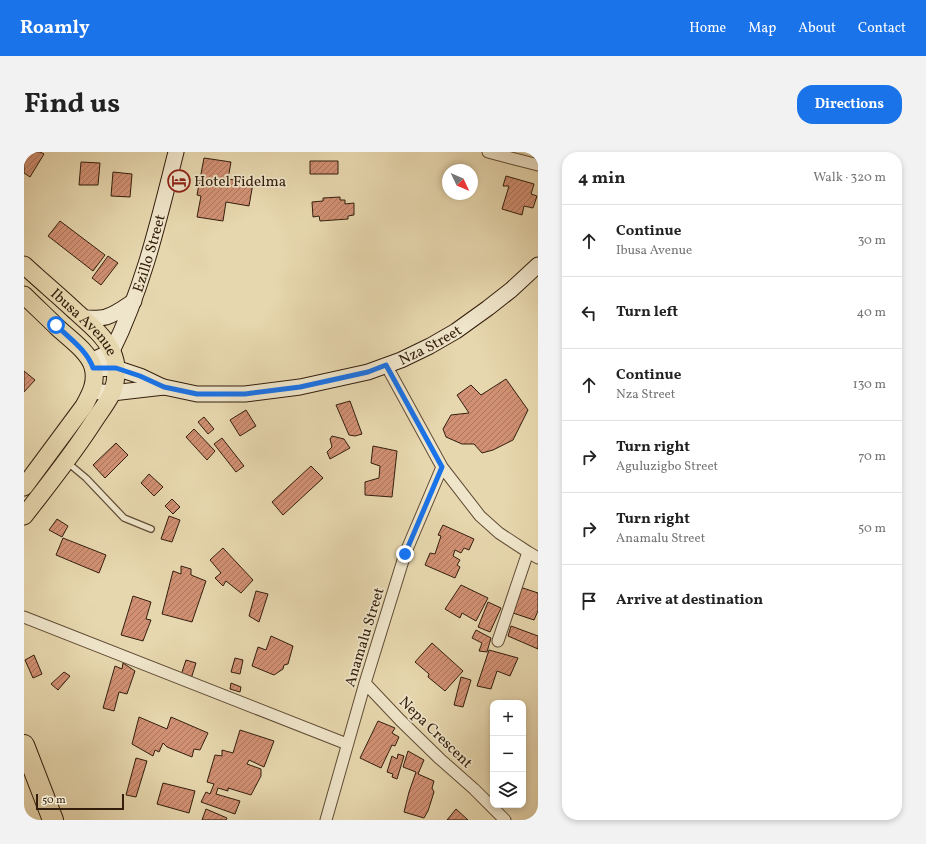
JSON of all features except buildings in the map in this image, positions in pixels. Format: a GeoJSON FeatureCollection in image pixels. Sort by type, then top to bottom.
{"type":"FeatureCollection","features":[{"type":"Feature","properties":{"kind":"highway"},"geometry":{"type":"LineString","coordinates":[[24,746],[53,820]]}},
{"type":"Feature","properties":{"kind":"main road","name":"Ibusa Avenue"},"geometry":{"type":"LineString","coordinates":[[24,265],[83,318],[103,338],[112,351],[116,368],[112,393]]}},
{"type":"Feature","properties":{"kind":"main road","name":"Ibusa Avenue"},"geometry":{"type":"LineString","coordinates":[[24,295],[82,350],[92,364]]}},
{"type":"Feature","properties":{"kind":"main road"},"geometry":{"type":"LineString","coordinates":[[24,487],[84,406],[92,391],[94,380],[92,364]]}},
{"type":"Feature","properties":{"kind":"main road"},"geometry":{"type":"LineString","coordinates":[[24,516],[85,436],[112,393]]}},
{"type":"Feature","properties":{"kind":"street","name":"Ezillo Street"},"geometry":{"type":"LineString","coordinates":[[112,351],[134,301],[157,228],[176,152]]}},
{"type":"Feature","properties":{"kind":"street"},"geometry":{"type":"LineString","coordinates":[[488,152],[538,165]]}},
{"type":"Feature","properties":{"kind":"street","name":"Nza Street"},"geometry":{"type":"LineString","coordinates":[[92,391],[112,393],[164,387],[197,394],[245,394],[300,387],[368,372],[401,360],[456,331],[511,290],[538,265]]}},
{"type":"Feature","properties":{"kind":"street"},"geometry":{"type":"LineString","coordinates":[[83,318],[104,317],[111,315],[122,310],[134,301]]}},
{"type":"Feature","properties":{"kind":"street"},"geometry":{"type":"LineString","coordinates":[[92,364],[112,351]]}},
{"type":"Feature","properties":{"kind":"street"},"geometry":{"type":"LineString","coordinates":[[92,364],[116,368],[140,376],[164,387]]}},
{"type":"Feature","properties":{"kind":"street"},"geometry":{"type":"LineString","coordinates":[[386,365],[442,467],[480,516],[499,533],[538,558]]}},
{"type":"Feature","properties":{"kind":"street","name":"Anamalu Street"},"geometry":{"type":"LineString","coordinates":[[326,820],[365,682],[405,554],[442,467]]}},
{"type":"Feature","properties":{"kind":"street"},"geometry":{"type":"LineString","coordinates":[[498,640],[528,552]]}},
{"type":"Feature","properties":{"kind":"street"},"geometry":{"type":"LineString","coordinates":[[24,617],[347,744]]}},
{"type":"Feature","properties":{"kind":"street","name":"Nepa Crescent"},"geometry":{"type":"LineString","coordinates":[[365,682],[434,753],[474,789],[505,820]]}},
{"type":"Feature","properties":{"kind":"lane"},"geometry":{"type":"LineString","coordinates":[[66,462],[86,478],[124,518],[151,529]]}},
{"type":"Feature","properties":{"kind":"place","name":"Hotel Fidelma"},"geometry":{"type":"Point","coordinates":[179,181]}},
{"type":"Feature","properties":{"kind":"route"},"geometry":{"type":"LineString","coordinates":[[56,325],[91,360],[93,368],[116,368],[140,376],[164,387],[197,394],[245,394],[300,387],[368,372],[386,365],[442,467],[405,554]]}}]}
